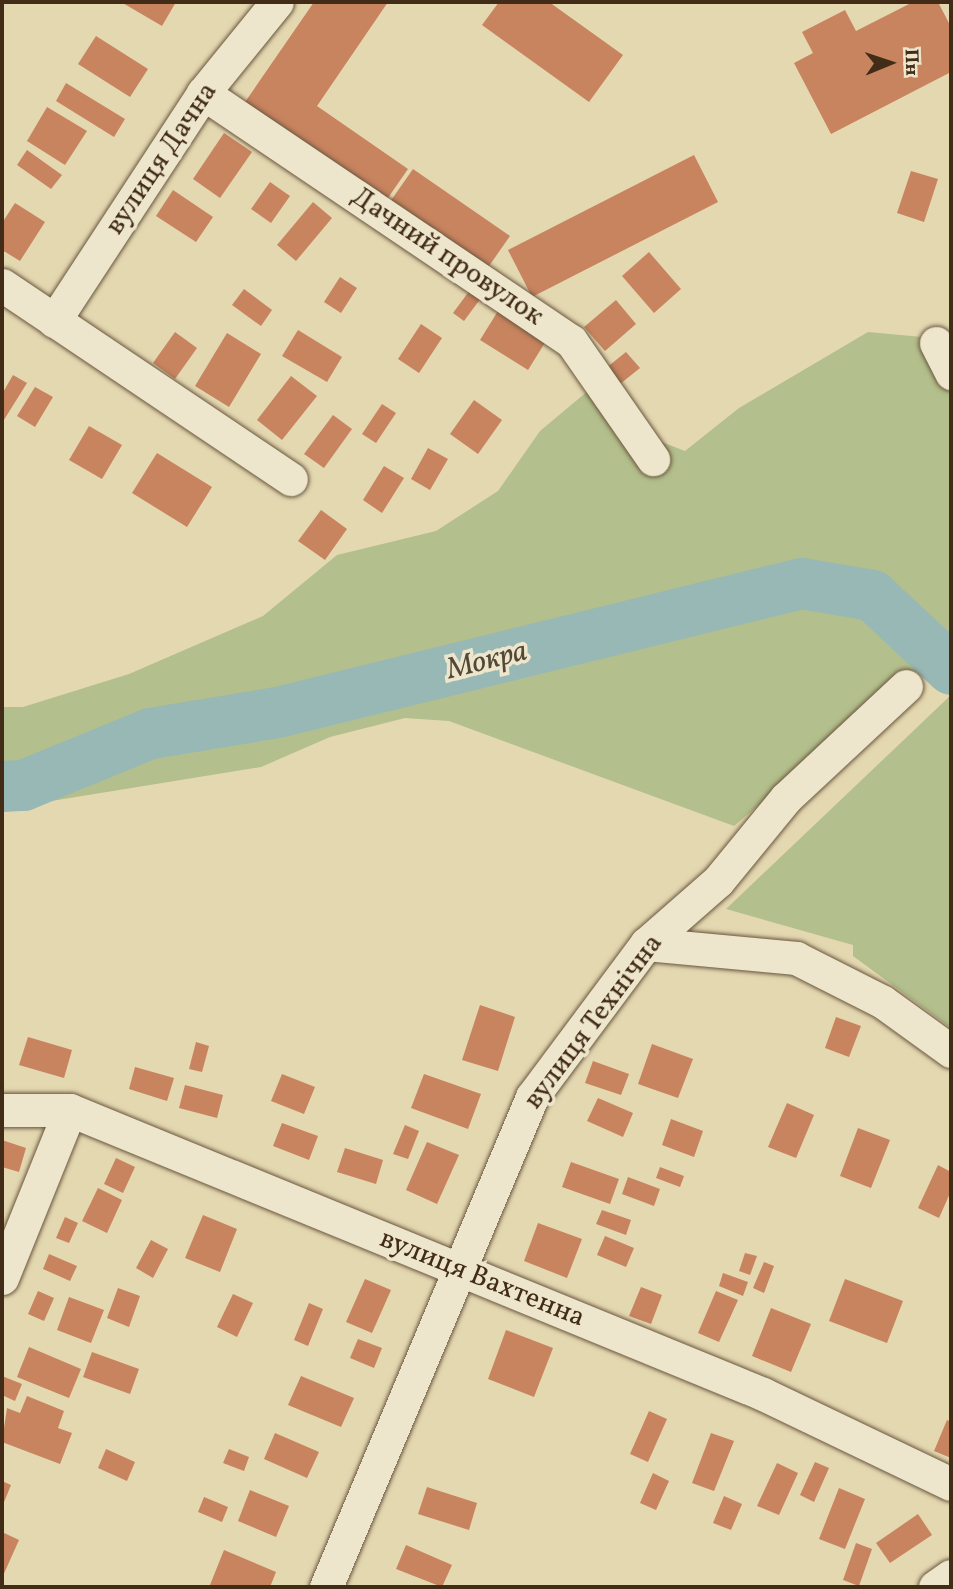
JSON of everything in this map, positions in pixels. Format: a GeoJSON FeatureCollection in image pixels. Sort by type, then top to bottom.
{"type":"FeatureCollection","features":[{"type":"Feature","properties":{"kind":"street","name":"вулиця Дачна"},"geometry":{"type":"LineString","coordinates":[[54,321],[204,93],[277,2]]}},
{"type":"Feature","properties":{"kind":"street","name":"Дачний провулок"},"geometry":{"type":"LineString","coordinates":[[204,93],[571,341],[653,459]]}},
{"type":"Feature","properties":{"kind":"street"},"geometry":{"type":"LineString","coordinates":[[2,285],[291,479]]}},
{"type":"Feature","properties":{"kind":"street"},"geometry":{"type":"LineString","coordinates":[[936,343],[951,373]]}},
{"type":"Feature","properties":{"kind":"street","name":"вулиця Технічна"},"geometry":{"type":"LineString","coordinates":[[326,1587],[457,1268],[532,1097],[646,944],[718,881],[786,798],[906,686]]}},
{"type":"Feature","properties":{"kind":"street"},"geometry":{"type":"LineString","coordinates":[[646,944],[796,958],[883,1002],[951,1051]]}},
{"type":"Feature","properties":{"kind":"street","name":"вулиця Вахтенна"},"geometry":{"type":"LineString","coordinates":[[2,1110],[70,1110],[763,1394],[951,1484]]}},
{"type":"Feature","properties":{"kind":"street"},"geometry":{"type":"LineString","coordinates":[[2,1278],[70,1110]]}},
{"type":"Feature","properties":{"kind":"street"},"geometry":{"type":"LineString","coordinates":[[935,1587],[951,1576]]}},
{"type":"Feature","properties":{"kind":"green space"},"geometry":{"type":"Polygon","coordinates":[[[868,332],[922,337],[951,357],[951,642],[734,826],[449,721],[405,718],[330,737],[261,767],[2,809],[2,707],[23,707],[129,674],[263,616],[337,555],[436,531],[498,491],[540,431],[595,385],[646,436],[685,451],[739,408],[868,332]]]}},
{"type":"Feature","properties":{"kind":"green space"},"geometry":{"type":"Polygon","coordinates":[[[951,695],[951,1028],[853,956],[853,945],[726,909],[951,695]]]}},
{"type":"Feature","properties":{"kind":"building"},"geometry":{"type":"Polygon","coordinates":[[[121,2],[176,2],[162,26],[121,2]]]}},
{"type":"Feature","properties":{"kind":"building"},"geometry":{"type":"Polygon","coordinates":[[[314,2],[388,2],[317,106],[408,169],[383,205],[241,108],[314,2]]]}},
{"type":"Feature","properties":{"kind":"building"},"geometry":{"type":"Polygon","coordinates":[[[499,2],[549,2],[623,55],[589,102],[482,25],[499,2]]]}},
{"type":"Feature","properties":{"kind":"building"},"geometry":{"type":"Polygon","coordinates":[[[913,2],[938,2],[951,27],[951,72],[831,134],[794,63],[813,53],[802,32],[845,10],[856,31],[913,2]]]}},
{"type":"Feature","properties":{"kind":"building"},"geometry":{"type":"Polygon","coordinates":[[[96,36],[148,69],[130,97],[78,64],[96,36]]]}},
{"type":"Feature","properties":{"kind":"building"},"geometry":{"type":"Polygon","coordinates":[[[66,83],[125,119],[114,137],[56,101],[66,83]]]}},
{"type":"Feature","properties":{"kind":"building"},"geometry":{"type":"Polygon","coordinates":[[[47,107],[87,131],[65,165],[27,141],[47,107]]]}},
{"type":"Feature","properties":{"kind":"building"},"geometry":{"type":"Polygon","coordinates":[[[224,133],[252,152],[220,198],[193,179],[224,133]]]}},
{"type":"Feature","properties":{"kind":"building"},"geometry":{"type":"Polygon","coordinates":[[[27,150],[62,175],[51,189],[17,165],[27,150]]]}},
{"type":"Feature","properties":{"kind":"building"},"geometry":{"type":"Polygon","coordinates":[[[694,155],[718,202],[532,297],[508,250],[694,155]]]}},
{"type":"Feature","properties":{"kind":"building"},"geometry":{"type":"Polygon","coordinates":[[[413,169],[510,236],[482,276],[385,209],[413,169]]]}},
{"type":"Feature","properties":{"kind":"building"},"geometry":{"type":"Polygon","coordinates":[[[911,171],[938,179],[924,222],[897,213],[911,171]]]}},
{"type":"Feature","properties":{"kind":"building"},"geometry":{"type":"Polygon","coordinates":[[[270,182],[290,196],[271,223],[251,209],[270,182]]]}},
{"type":"Feature","properties":{"kind":"building"},"geometry":{"type":"Polygon","coordinates":[[[173,190],[213,217],[196,242],[156,216],[173,190]]]}},
{"type":"Feature","properties":{"kind":"building"},"geometry":{"type":"Polygon","coordinates":[[[313,202],[332,218],[296,261],[277,245],[313,202]]]}},
{"type":"Feature","properties":{"kind":"building"},"geometry":{"type":"Polygon","coordinates":[[[15,203],[45,222],[20,261],[2,250],[2,223],[15,203]]]}},
{"type":"Feature","properties":{"kind":"building"},"geometry":{"type":"Polygon","coordinates":[[[649,252],[681,289],[654,313],[622,276],[649,252]]]}},
{"type":"Feature","properties":{"kind":"building"},"geometry":{"type":"Polygon","coordinates":[[[340,277],[357,288],[341,313],[324,302],[340,277]]]}},
{"type":"Feature","properties":{"kind":"building"},"geometry":{"type":"Polygon","coordinates":[[[244,289],[272,310],[261,326],[232,305],[244,289]]]}},
{"type":"Feature","properties":{"kind":"building"},"geometry":{"type":"Polygon","coordinates":[[[470,290],[481,298],[464,321],[453,313],[470,290]]]}},
{"type":"Feature","properties":{"kind":"building"},"geometry":{"type":"Polygon","coordinates":[[[616,300],[636,324],[605,351],[584,327],[616,300]]]}},
{"type":"Feature","properties":{"kind":"building"},"geometry":{"type":"Polygon","coordinates":[[[498,311],[546,341],[528,370],[480,340],[498,311]]]}},
{"type":"Feature","properties":{"kind":"building"},"geometry":{"type":"Polygon","coordinates":[[[421,324],[442,338],[419,373],[398,359],[421,324]]]}},
{"type":"Feature","properties":{"kind":"building"},"geometry":{"type":"Polygon","coordinates":[[[298,330],[342,357],[327,382],[282,356],[298,330]]]}},
{"type":"Feature","properties":{"kind":"building"},"geometry":{"type":"Polygon","coordinates":[[[175,332],[197,348],[175,379],[153,363],[175,332]]]}},
{"type":"Feature","properties":{"kind":"building"},"geometry":{"type":"Polygon","coordinates":[[[227,333],[261,354],[229,407],[195,386],[227,333]]]}},
{"type":"Feature","properties":{"kind":"building"},"geometry":{"type":"Polygon","coordinates":[[[626,352],[640,368],[620,384],[606,368],[626,352]]]}},
{"type":"Feature","properties":{"kind":"building"},"geometry":{"type":"Polygon","coordinates":[[[13,375],[27,383],[2,423],[2,394],[13,375]]]}},
{"type":"Feature","properties":{"kind":"building"},"geometry":{"type":"Polygon","coordinates":[[[291,376],[317,396],[282,440],[257,420],[291,376]]]}},
{"type":"Feature","properties":{"kind":"building"},"geometry":{"type":"Polygon","coordinates":[[[35,387],[53,397],[35,427],[17,416],[35,387]]]}},
{"type":"Feature","properties":{"kind":"building"},"geometry":{"type":"Polygon","coordinates":[[[474,400],[502,420],[478,454],[450,434],[474,400]]]}},
{"type":"Feature","properties":{"kind":"building"},"geometry":{"type":"Polygon","coordinates":[[[382,404],[396,413],[376,443],[362,434],[382,404]]]}},
{"type":"Feature","properties":{"kind":"building"},"geometry":{"type":"Polygon","coordinates":[[[333,415],[352,429],[324,468],[304,454],[333,415]]]}},
{"type":"Feature","properties":{"kind":"building"},"geometry":{"type":"Polygon","coordinates":[[[89,426],[122,445],[102,479],[69,460],[89,426]]]}},
{"type":"Feature","properties":{"kind":"building"},"geometry":{"type":"Polygon","coordinates":[[[428,448],[448,459],[430,490],[411,479],[428,448]]]}},
{"type":"Feature","properties":{"kind":"building"},"geometry":{"type":"Polygon","coordinates":[[[157,453],[212,487],[187,527],[132,493],[157,453]]]}},
{"type":"Feature","properties":{"kind":"building"},"geometry":{"type":"Polygon","coordinates":[[[384,466],[404,478],[382,513],[363,500],[384,466]]]}},
{"type":"Feature","properties":{"kind":"building"},"geometry":{"type":"Polygon","coordinates":[[[321,510],[347,529],[325,560],[298,541],[321,510]]]}},
{"type":"Feature","properties":{"kind":"building"},"geometry":{"type":"Polygon","coordinates":[[[480,1005],[515,1017],[498,1071],[462,1060],[480,1005]]]}},
{"type":"Feature","properties":{"kind":"building"},"geometry":{"type":"Polygon","coordinates":[[[836,1017],[861,1026],[849,1057],[825,1048],[836,1017]]]}},
{"type":"Feature","properties":{"kind":"building"},"geometry":{"type":"Polygon","coordinates":[[[28,1037],[72,1050],[64,1078],[19,1065],[28,1037]]]}},
{"type":"Feature","properties":{"kind":"building"},"geometry":{"type":"Polygon","coordinates":[[[196,1042],[209,1046],[202,1072],[189,1069],[196,1042]]]}},
{"type":"Feature","properties":{"kind":"building"},"geometry":{"type":"Polygon","coordinates":[[[652,1044],[693,1059],[678,1098],[638,1084],[652,1044]]]}},
{"type":"Feature","properties":{"kind":"building"},"geometry":{"type":"Polygon","coordinates":[[[593,1061],[629,1074],[621,1095],[585,1083],[593,1061]]]}},
{"type":"Feature","properties":{"kind":"building"},"geometry":{"type":"Polygon","coordinates":[[[135,1067],[174,1078],[167,1101],[129,1089],[135,1067]]]}},
{"type":"Feature","properties":{"kind":"building"},"geometry":{"type":"Polygon","coordinates":[[[282,1074],[315,1087],[304,1114],[271,1101],[282,1074]]]}},
{"type":"Feature","properties":{"kind":"building"},"geometry":{"type":"Polygon","coordinates":[[[424,1074],[481,1094],[468,1129],[411,1108],[424,1074]]]}},
{"type":"Feature","properties":{"kind":"building"},"geometry":{"type":"Polygon","coordinates":[[[185,1085],[223,1095],[217,1118],[179,1108],[185,1085]]]}},
{"type":"Feature","properties":{"kind":"building"},"geometry":{"type":"Polygon","coordinates":[[[598,1098],[633,1113],[623,1137],[587,1121],[598,1098]]]}},
{"type":"Feature","properties":{"kind":"building"},"geometry":{"type":"Polygon","coordinates":[[[787,1103],[814,1115],[796,1158],[768,1147],[787,1103]]]}},
{"type":"Feature","properties":{"kind":"building"},"geometry":{"type":"Polygon","coordinates":[[[671,1119],[703,1131],[694,1157],[662,1145],[671,1119]]]}},
{"type":"Feature","properties":{"kind":"building"},"geometry":{"type":"Polygon","coordinates":[[[282,1123],[318,1136],[309,1160],[273,1146],[282,1123]]]}},
{"type":"Feature","properties":{"kind":"building"},"geometry":{"type":"Polygon","coordinates":[[[405,1125],[419,1131],[408,1159],[393,1154],[405,1125]]]}},
{"type":"Feature","properties":{"kind":"building"},"geometry":{"type":"Polygon","coordinates":[[[858,1128],[890,1140],[871,1188],[840,1176],[858,1128]]]}},
{"type":"Feature","properties":{"kind":"building"},"geometry":{"type":"Polygon","coordinates":[[[2,1140],[26,1148],[19,1172],[2,1167],[2,1140]]]}},
{"type":"Feature","properties":{"kind":"building"},"geometry":{"type":"Polygon","coordinates":[[[427,1142],[459,1155],[437,1204],[406,1190],[427,1142]]]}},
{"type":"Feature","properties":{"kind":"building"},"geometry":{"type":"Polygon","coordinates":[[[345,1148],[383,1160],[376,1184],[337,1172],[345,1148]]]}},
{"type":"Feature","properties":{"kind":"building"},"geometry":{"type":"Polygon","coordinates":[[[116,1158],[135,1167],[123,1193],[104,1184],[116,1158]]]}},
{"type":"Feature","properties":{"kind":"building"},"geometry":{"type":"Polygon","coordinates":[[[571,1162],[619,1179],[610,1204],[562,1187],[571,1162]]]}},
{"type":"Feature","properties":{"kind":"building"},"geometry":{"type":"Polygon","coordinates":[[[938,1165],[951,1172],[951,1191],[939,1218],[918,1208],[938,1165]]]}},
{"type":"Feature","properties":{"kind":"building"},"geometry":{"type":"Polygon","coordinates":[[[660,1167],[684,1176],[680,1187],[656,1178],[660,1167]]]}},
{"type":"Feature","properties":{"kind":"building"},"geometry":{"type":"Polygon","coordinates":[[[628,1177],[660,1189],[654,1206],[622,1194],[628,1177]]]}},
{"type":"Feature","properties":{"kind":"building"},"geometry":{"type":"Polygon","coordinates":[[[98,1188],[122,1200],[107,1233],[82,1221],[98,1188]]]}},
{"type":"Feature","properties":{"kind":"building"},"geometry":{"type":"Polygon","coordinates":[[[602,1210],[631,1220],[626,1235],[596,1224],[602,1210]]]}},
{"type":"Feature","properties":{"kind":"building"},"geometry":{"type":"Polygon","coordinates":[[[203,1215],[237,1229],[220,1272],[185,1258],[203,1215]]]}},
{"type":"Feature","properties":{"kind":"building"},"geometry":{"type":"Polygon","coordinates":[[[65,1217],[78,1223],[69,1243],[56,1238],[65,1217]]]}},
{"type":"Feature","properties":{"kind":"building"},"geometry":{"type":"Polygon","coordinates":[[[538,1223],[582,1239],[567,1278],[524,1261],[538,1223]]]}},
{"type":"Feature","properties":{"kind":"building"},"geometry":{"type":"Polygon","coordinates":[[[605,1236],[634,1248],[626,1267],[597,1255],[605,1236]]]}},
{"type":"Feature","properties":{"kind":"building"},"geometry":{"type":"Polygon","coordinates":[[[151,1240],[168,1249],[153,1278],[136,1268],[151,1240]]]}},
{"type":"Feature","properties":{"kind":"building"},"geometry":{"type":"Polygon","coordinates":[[[745,1253],[757,1256],[750,1275],[739,1271],[745,1253]]]}},
{"type":"Feature","properties":{"kind":"building"},"geometry":{"type":"Polygon","coordinates":[[[49,1254],[77,1266],[70,1281],[43,1269],[49,1254]]]}},
{"type":"Feature","properties":{"kind":"building"},"geometry":{"type":"Polygon","coordinates":[[[764,1262],[774,1266],[764,1293],[753,1288],[764,1262]]]}},
{"type":"Feature","properties":{"kind":"building"},"geometry":{"type":"Polygon","coordinates":[[[723,1273],[748,1282],[743,1296],[719,1286],[723,1273]]]}},
{"type":"Feature","properties":{"kind":"building"},"geometry":{"type":"Polygon","coordinates":[[[365,1279],[391,1290],[372,1333],[346,1322],[365,1279]]]}},
{"type":"Feature","properties":{"kind":"building"},"geometry":{"type":"Polygon","coordinates":[[[845,1279],[903,1301],[887,1343],[829,1321],[845,1279]]]}},
{"type":"Feature","properties":{"kind":"building"},"geometry":{"type":"Polygon","coordinates":[[[641,1287],[662,1295],[651,1324],[629,1316],[641,1287]]]}},
{"type":"Feature","properties":{"kind":"building"},"geometry":{"type":"Polygon","coordinates":[[[118,1288],[140,1296],[129,1327],[107,1318],[118,1288]]]}},
{"type":"Feature","properties":{"kind":"building"},"geometry":{"type":"Polygon","coordinates":[[[38,1291],[54,1298],[44,1321],[28,1314],[38,1291]]]}},
{"type":"Feature","properties":{"kind":"building"},"geometry":{"type":"Polygon","coordinates":[[[716,1291],[738,1300],[719,1342],[698,1333],[716,1291]]]}},
{"type":"Feature","properties":{"kind":"building"},"geometry":{"type":"Polygon","coordinates":[[[233,1294],[253,1303],[237,1337],[217,1327],[233,1294]]]}},
{"type":"Feature","properties":{"kind":"building"},"geometry":{"type":"Polygon","coordinates":[[[69,1297],[104,1310],[91,1343],[57,1330],[69,1297]]]}},
{"type":"Feature","properties":{"kind":"building"},"geometry":{"type":"Polygon","coordinates":[[[309,1303],[323,1309],[308,1346],[294,1340],[309,1303]]]}},
{"type":"Feature","properties":{"kind":"building"},"geometry":{"type":"Polygon","coordinates":[[[771,1308],[811,1324],[791,1372],[752,1356],[771,1308]]]}},
{"type":"Feature","properties":{"kind":"building"},"geometry":{"type":"Polygon","coordinates":[[[506,1330],[553,1348],[534,1397],[488,1379],[506,1330]]]}},
{"type":"Feature","properties":{"kind":"building"},"geometry":{"type":"Polygon","coordinates":[[[358,1339],[382,1348],[374,1368],[350,1358],[358,1339]]]}},
{"type":"Feature","properties":{"kind":"building"},"geometry":{"type":"Polygon","coordinates":[[[29,1347],[81,1369],[69,1398],[17,1377],[29,1347]]]}},
{"type":"Feature","properties":{"kind":"building"},"geometry":{"type":"Polygon","coordinates":[[[92,1352],[139,1369],[130,1394],[83,1377],[92,1352]]]}},
{"type":"Feature","properties":{"kind":"building"},"geometry":{"type":"Polygon","coordinates":[[[2,1376],[22,1384],[15,1401],[2,1395],[2,1376]]]}},
{"type":"Feature","properties":{"kind":"building"},"geometry":{"type":"Polygon","coordinates":[[[301,1376],[354,1398],[341,1427],[288,1405],[301,1376]]]}},
{"type":"Feature","properties":{"kind":"building"},"geometry":{"type":"Polygon","coordinates":[[[27,1396],[64,1411],[58,1428],[72,1433],[60,1464],[2,1442],[7,1408],[20,1413],[27,1396]]]}},
{"type":"Feature","properties":{"kind":"building"},"geometry":{"type":"Polygon","coordinates":[[[649,1411],[667,1419],[648,1462],[630,1454],[649,1411]]]}},
{"type":"Feature","properties":{"kind":"building"},"geometry":{"type":"Polygon","coordinates":[[[947,1420],[951,1422],[951,1458],[934,1451],[947,1420]]]}},
{"type":"Feature","properties":{"kind":"building"},"geometry":{"type":"Polygon","coordinates":[[[275,1433],[319,1452],[307,1478],[264,1459],[275,1433]]]}},
{"type":"Feature","properties":{"kind":"building"},"geometry":{"type":"Polygon","coordinates":[[[711,1433],[734,1441],[714,1491],[692,1483],[711,1433]]]}},
{"type":"Feature","properties":{"kind":"building"},"geometry":{"type":"Polygon","coordinates":[[[106,1449],[135,1462],[127,1481],[98,1468],[106,1449]]]}},
{"type":"Feature","properties":{"kind":"building"},"geometry":{"type":"Polygon","coordinates":[[[229,1449],[249,1457],[244,1471],[223,1463],[229,1449]]]}},
{"type":"Feature","properties":{"kind":"building"},"geometry":{"type":"Polygon","coordinates":[[[815,1462],[829,1468],[814,1502],[800,1495],[815,1462]]]}},
{"type":"Feature","properties":{"kind":"building"},"geometry":{"type":"Polygon","coordinates":[[[777,1463],[798,1473],[779,1515],[757,1506],[777,1463]]]}},
{"type":"Feature","properties":{"kind":"building"},"geometry":{"type":"Polygon","coordinates":[[[653,1473],[669,1481],[656,1510],[640,1503],[653,1473]]]}},
{"type":"Feature","properties":{"kind":"building"},"geometry":{"type":"Polygon","coordinates":[[[2,1481],[11,1485],[2,1507],[2,1481]]]}},
{"type":"Feature","properties":{"kind":"building"},"geometry":{"type":"Polygon","coordinates":[[[427,1487],[477,1503],[469,1530],[418,1514],[427,1487]]]}},
{"type":"Feature","properties":{"kind":"building"},"geometry":{"type":"Polygon","coordinates":[[[839,1488],[865,1499],[845,1549],[819,1539],[839,1488]]]}},
{"type":"Feature","properties":{"kind":"building"},"geometry":{"type":"Polygon","coordinates":[[[250,1490],[289,1506],[276,1537],[238,1521],[250,1490]]]}},
{"type":"Feature","properties":{"kind":"building"},"geometry":{"type":"Polygon","coordinates":[[[724,1496],[742,1504],[731,1530],[713,1523],[724,1496]]]}},
{"type":"Feature","properties":{"kind":"building"},"geometry":{"type":"Polygon","coordinates":[[[204,1497],[228,1507],[222,1522],[198,1512],[204,1497]]]}},
{"type":"Feature","properties":{"kind":"building"},"geometry":{"type":"Polygon","coordinates":[[[918,1514],[932,1535],[890,1563],[876,1543],[918,1514]]]}},
{"type":"Feature","properties":{"kind":"building"},"geometry":{"type":"Polygon","coordinates":[[[2,1532],[19,1540],[2,1578],[2,1532]]]}},
{"type":"Feature","properties":{"kind":"building"},"geometry":{"type":"Polygon","coordinates":[[[856,1543],[872,1549],[859,1586],[843,1580],[856,1543]]]}},
{"type":"Feature","properties":{"kind":"building"},"geometry":{"type":"Polygon","coordinates":[[[406,1545],[452,1565],[442,1587],[396,1569],[406,1545]]]}},
{"type":"Feature","properties":{"kind":"building"},"geometry":{"type":"Polygon","coordinates":[[[224,1550],[276,1572],[270,1587],[210,1585],[224,1550]]]}},
{"type":"Feature","properties":{"kind":"waterway","name":"Мокра"},"geometry":{"type":"LineString","coordinates":[[2,786],[23,785],[150,733],[277,712],[801,583],[872,595],[951,669]]}}]}
